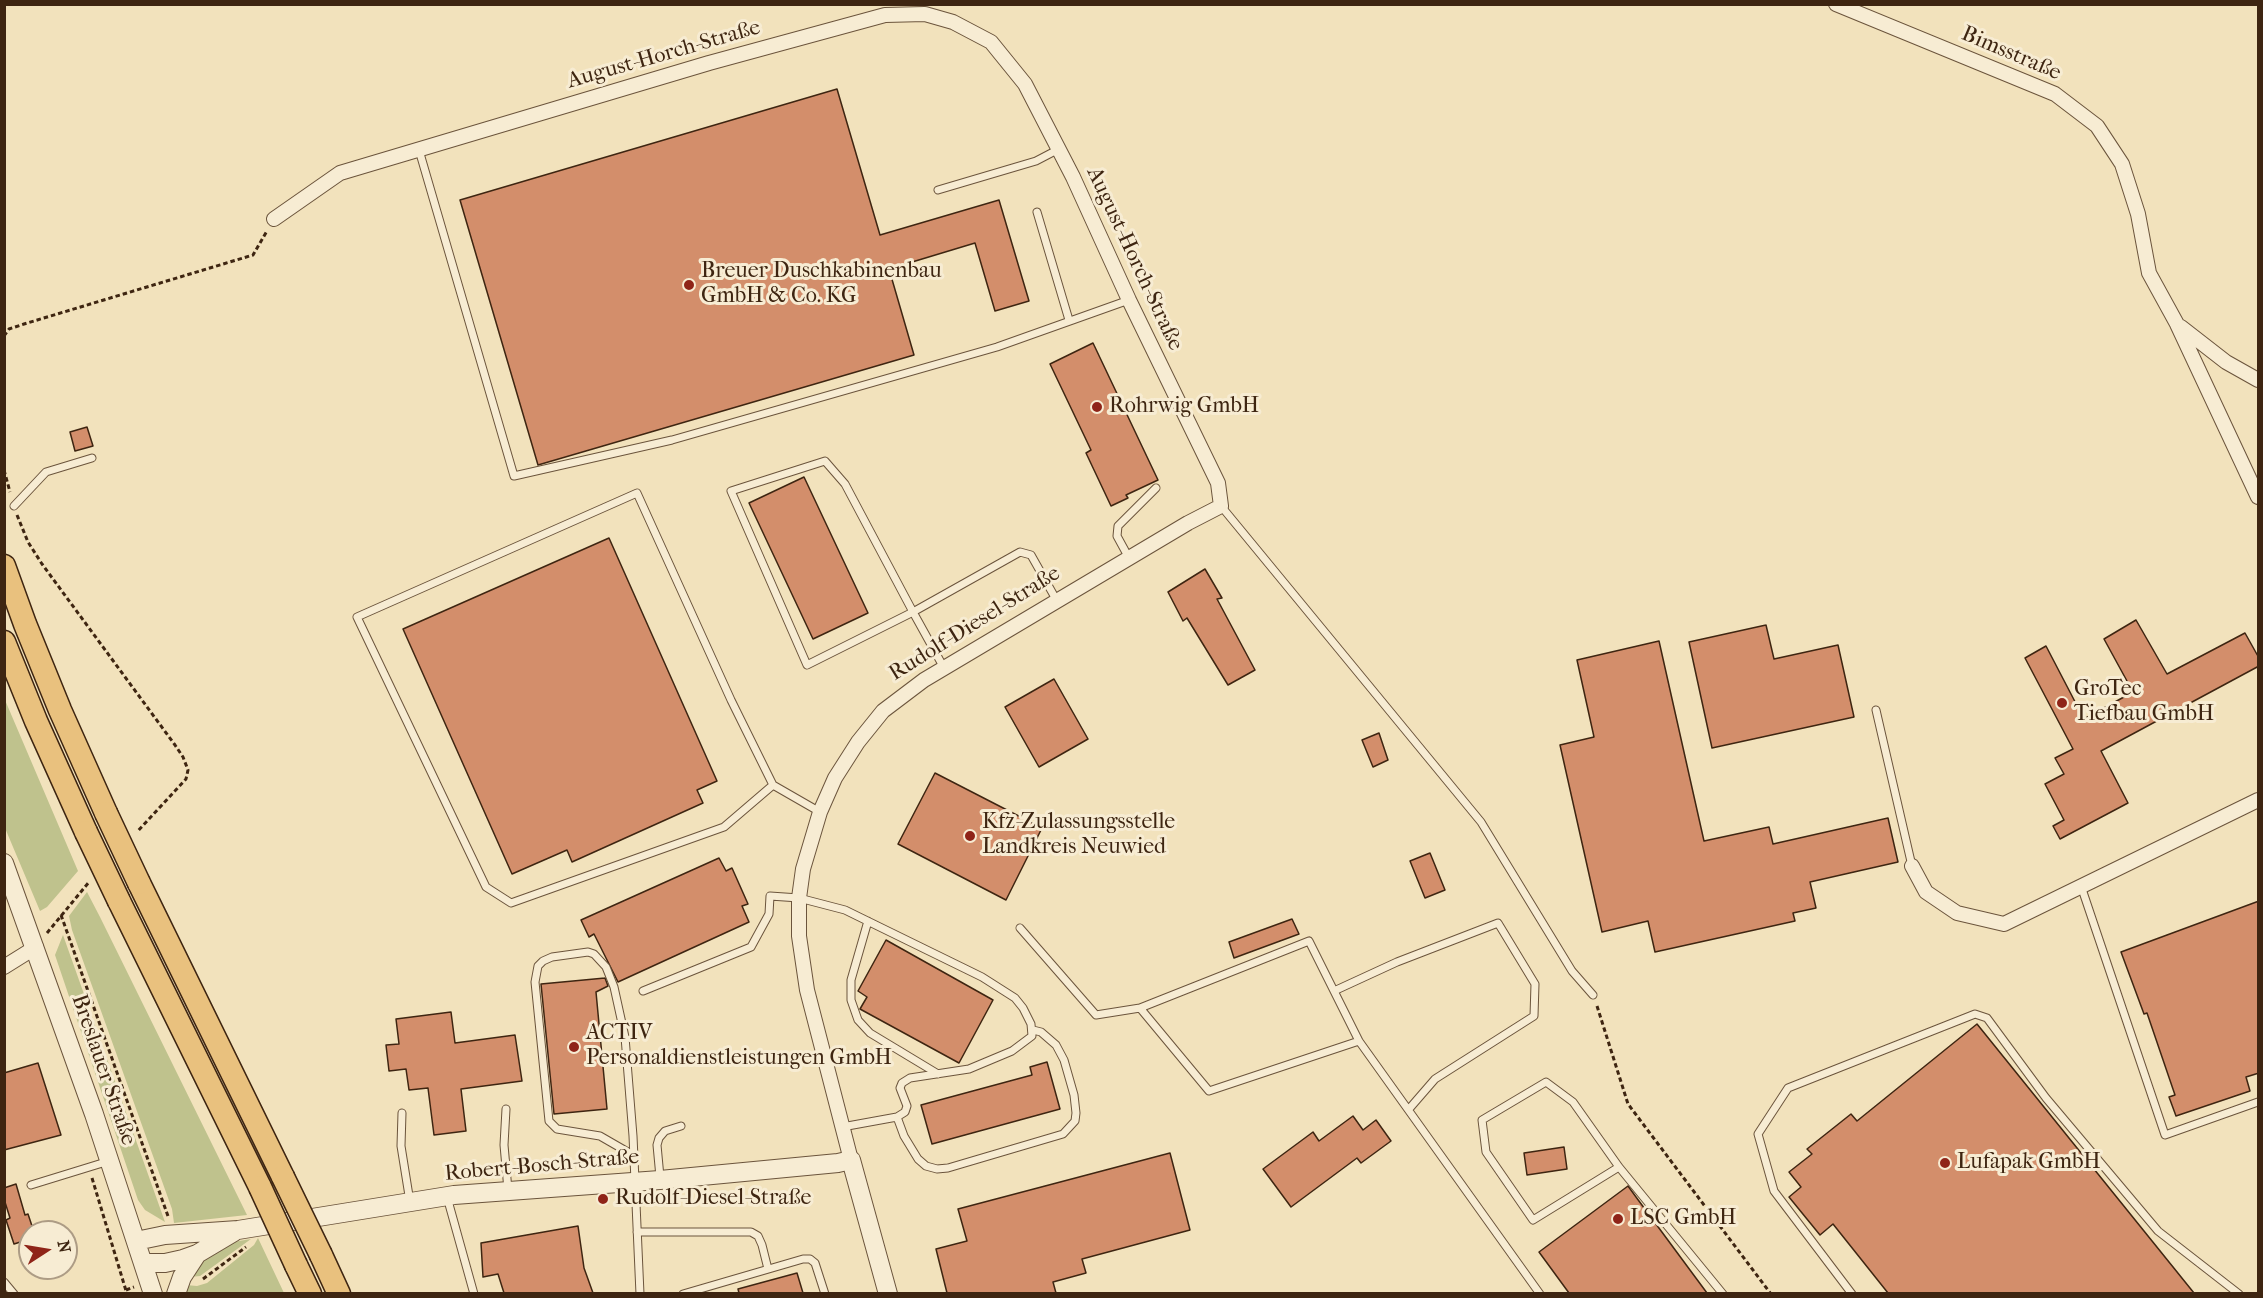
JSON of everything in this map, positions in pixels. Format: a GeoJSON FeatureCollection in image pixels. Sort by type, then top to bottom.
{"type":"FeatureCollection","features":[{"type":"Feature","properties":{"kind":"highway"},"geometry":{"type":"LineString","coordinates":[[4,566],[60,710],[106,813],[339,1293]]}},
{"type":"Feature","properties":{"kind":"highway"},"geometry":{"type":"LineString","coordinates":[[4,642],[36,721],[86,832],[310,1293]]}},
{"type":"Feature","properties":{"kind":"street","name":"Bimsstraße"},"geometry":{"type":"LineString","coordinates":[[1836,4],[2055,94],[2097,126],[2122,164],[2138,214],[2149,273],[2177,324],[2259,497]]}},
{"type":"Feature","properties":{"kind":"street","name":"August-Horch-Straße"},"geometry":{"type":"LineString","coordinates":[[274,219],[340,173],[709,63],[885,15],[926,14],[953,22],[990,42],[1025,84],[1059,149],[1218,483],[1221,506]]}},
{"type":"Feature","properties":{"kind":"street"},"geometry":{"type":"LineString","coordinates":[[2177,324],[2226,363],[2259,380]]}},
{"type":"Feature","properties":{"kind":"street","name":"Rudolf-Diesel-Straße"},"geometry":{"type":"LineString","coordinates":[[888,1293],[842,1127],[802,969],[799,898],[808,850],[820,812],[845,761],[883,711],[924,680],[1128,558],[1221,506]]}},
{"type":"Feature","properties":{"kind":"street"},"geometry":{"type":"LineString","coordinates":[[1912,866],[1926,892],[1957,913],[2004,924],[2259,800]]}},
{"type":"Feature","properties":{"kind":"street","name":"Breslauer Straße"},"geometry":{"type":"LineString","coordinates":[[4,863],[36,947],[153,1293]]}},
{"type":"Feature","properties":{"kind":"street"},"geometry":{"type":"LineString","coordinates":[[4,967],[36,947]]}},
{"type":"Feature","properties":{"kind":"street","name":"Robert-Bosch-Straße"},"geometry":{"type":"LineString","coordinates":[[136,1241],[171,1235],[238,1230],[447,1197],[838,1164],[851,1160]]}},
{"type":"Feature","properties":{"kind":"street","name":"Robert-Bosch-Straße"},"geometry":{"type":"LineString","coordinates":[[143,1263],[175,1261],[197,1254],[238,1230]]}},
{"type":"Feature","properties":{"kind":"street"},"geometry":{"type":"LineString","coordinates":[[176,1293],[182,1276],[197,1254]]}},
{"type":"Feature","properties":{"kind":"lane"},"geometry":{"type":"LineString","coordinates":[[938,190],[1036,161],[1059,149]]}},
{"type":"Feature","properties":{"kind":"lane"},"geometry":{"type":"LineString","coordinates":[[419,150],[514,476],[684,436],[997,347],[1129,300]]}},
{"type":"Feature","properties":{"kind":"lane"},"geometry":{"type":"LineString","coordinates":[[1037,212],[1069,320]]}},
{"type":"Feature","properties":{"kind":"lane"},"geometry":{"type":"LineString","coordinates":[[14,506],[46,472],[92,458]]}},
{"type":"Feature","properties":{"kind":"lane"},"geometry":{"type":"LineString","coordinates":[[944,668],[913,612],[845,484],[825,461],[731,491],[807,665],[913,612],[1020,552],[1030,555],[1057,601]]}},
{"type":"Feature","properties":{"kind":"lane"},"geometry":{"type":"LineString","coordinates":[[1128,558],[1117,536],[1118,526],[1156,488]]}},
{"type":"Feature","properties":{"kind":"lane"},"geometry":{"type":"LineString","coordinates":[[773,785],[724,827],[511,903],[486,887],[357,617],[637,494],[773,785],[820,812]]}},
{"type":"Feature","properties":{"kind":"lane"},"geometry":{"type":"LineString","coordinates":[[1221,506],[1481,822],[1572,971],[1593,995]]}},
{"type":"Feature","properties":{"kind":"lane"},"geometry":{"type":"LineString","coordinates":[[1876,710],[1912,866]]}},
{"type":"Feature","properties":{"kind":"lane"},"geometry":{"type":"LineString","coordinates":[[2081,886],[2165,1135],[2259,1102]]}},
{"type":"Feature","properties":{"kind":"lane"},"geometry":{"type":"LineString","coordinates":[[643,991],[751,947],[769,914],[770,896],[799,898],[845,910],[982,977],[1015,998],[1023,1008],[1033,1030],[1032,1036],[1012,1051],[969,1069],[910,1078],[902,1083],[900,1088],[907,1109],[897,1117],[842,1127]]}},
{"type":"Feature","properties":{"kind":"lane"},"geometry":{"type":"LineString","coordinates":[[868,921],[850,980],[851,1000],[858,1020],[870,1033],[939,1074]]}},
{"type":"Feature","properties":{"kind":"lane"},"geometry":{"type":"LineString","coordinates":[[1334,991],[1397,962],[1498,923],[1534,984],[1534,1016],[1436,1079],[1409,1109]]}},
{"type":"Feature","properties":{"kind":"lane"},"geometry":{"type":"LineString","coordinates":[[1020,928],[1096,1016],[1140,1008],[1310,941],[1359,1041],[1540,1293]]}},
{"type":"Feature","properties":{"kind":"lane"},"geometry":{"type":"LineString","coordinates":[[633,1155],[600,1136],[557,1129],[549,1122],[535,982],[538,966],[552,957],[588,952],[598,956],[606,967],[614,987],[624,1028],[633,1155],[640,1293]]}},
{"type":"Feature","properties":{"kind":"lane"},"geometry":{"type":"LineString","coordinates":[[1140,1008],[1209,1091],[1359,1041]]}},
{"type":"Feature","properties":{"kind":"lane"},"geometry":{"type":"LineString","coordinates":[[1852,1293],[1774,1191],[1758,1134],[1788,1088],[1975,1014],[1987,1018],[2046,1098],[2158,1230],[2239,1293]]}},
{"type":"Feature","properties":{"kind":"lane"},"geometry":{"type":"LineString","coordinates":[[897,1117],[904,1136],[918,1159],[936,1169],[948,1168],[1064,1134],[1075,1121],[1076,1113],[1065,1060],[1056,1045],[1041,1032],[1033,1030]]}},
{"type":"Feature","properties":{"kind":"lane"},"geometry":{"type":"LineString","coordinates":[[1619,1167],[1533,1220],[1486,1152],[1482,1120],[1546,1082],[1573,1102],[1619,1167],[1722,1293]]}},
{"type":"Feature","properties":{"kind":"lane"},"geometry":{"type":"LineString","coordinates":[[506,1109],[504,1145],[508,1191]]}},
{"type":"Feature","properties":{"kind":"lane"},"geometry":{"type":"LineString","coordinates":[[402,1113],[401,1146],[410,1202]]}},
{"type":"Feature","properties":{"kind":"lane"},"geometry":{"type":"LineString","coordinates":[[660,1180],[657,1145],[659,1138],[665,1131],[681,1126]]}},
{"type":"Feature","properties":{"kind":"lane"},"geometry":{"type":"LineString","coordinates":[[31,1185],[109,1161]]}},
{"type":"Feature","properties":{"kind":"lane"},"geometry":{"type":"LineString","coordinates":[[447,1197],[474,1293]]}},
{"type":"Feature","properties":{"kind":"lane"},"geometry":{"type":"LineString","coordinates":[[637,1232],[751,1232],[758,1236],[768,1269]]}},
{"type":"Feature","properties":{"kind":"lane"},"geometry":{"type":"LineString","coordinates":[[683,1293],[810,1259],[815,1263],[825,1293]]}},
{"type":"Feature","properties":{"kind":"lane"},"geometry":{"type":"LineString","coordinates":[[4,1282],[15,1293]]}},
{"type":"Feature","properties":{"kind":"path"},"geometry":{"type":"LineString","coordinates":[[4,336],[9,329],[24,324],[254,255],[274,219]]}},
{"type":"Feature","properties":{"kind":"path"},"geometry":{"type":"LineString","coordinates":[[4,470],[14,506],[28,542],[183,757],[188,770],[186,779],[140,830]]}},
{"type":"Feature","properties":{"kind":"path"},"geometry":{"type":"LineString","coordinates":[[36,947],[86,885]]}},
{"type":"Feature","properties":{"kind":"path"},"geometry":{"type":"LineString","coordinates":[[61,915],[167,1209],[171,1235]]}},
{"type":"Feature","properties":{"kind":"path"},"geometry":{"type":"LineString","coordinates":[[1593,995],[1628,1104],[1771,1293]]}},
{"type":"Feature","properties":{"kind":"path"},"geometry":{"type":"LineString","coordinates":[[88,1168],[127,1293]]}},
{"type":"Feature","properties":{"kind":"green space"},"geometry":{"type":"Polygon","coordinates":[[[5,700],[78,871],[47,907],[40,911],[5,828],[5,700]]]}},
{"type":"Feature","properties":{"kind":"green space"},"geometry":{"type":"Polygon","coordinates":[[[87,892],[247,1215],[174,1223],[172,1209],[72,930],[69,916],[87,892]]]}},
{"type":"Feature","properties":{"kind":"green space"},"geometry":{"type":"Polygon","coordinates":[[[63,935],[165,1222],[145,1210],[138,1200],[55,955],[63,935]]]}},
{"type":"Feature","properties":{"kind":"green space"},"geometry":{"type":"Polygon","coordinates":[[[258,1238],[284,1293],[185,1294],[186,1285],[197,1286],[207,1283],[254,1245],[258,1238]]]}},
{"type":"Feature","properties":{"kind":"green space"},"geometry":{"type":"Polygon","coordinates":[[[251,1239],[200,1276],[190,1277],[204,1257],[233,1242],[251,1239]]]}},
{"type":"Feature","properties":{"kind":"building","name":"Breuer Duschkabinenbau GmbH & Co. KG"},"geometry":{"type":"Polygon","coordinates":[[[837,89],[880,235],[999,200],[1029,301],[995,311],[975,243],[889,269],[914,355],[538,465],[460,200],[837,89]]]}},
{"type":"Feature","properties":{"kind":"building","name":"Rohrwig GmbH"},"geometry":{"type":"Polygon","coordinates":[[[1093,343],[1158,480],[1126,495],[1128,498],[1111,506],[1086,453],[1091,450],[1050,364],[1093,343]]]}},
{"type":"Feature","properties":{"kind":"building"},"geometry":{"type":"Polygon","coordinates":[[[87,427],[93,446],[75,451],[70,432],[87,427]]]}},
{"type":"Feature","properties":{"kind":"building"},"geometry":{"type":"Polygon","coordinates":[[[804,477],[868,613],[813,639],[749,503],[804,477]]]}},
{"type":"Feature","properties":{"kind":"building"},"geometry":{"type":"Polygon","coordinates":[[[609,538],[717,781],[697,790],[703,803],[572,862],[567,850],[512,874],[403,629],[609,538]]]}},
{"type":"Feature","properties":{"kind":"building"},"geometry":{"type":"Polygon","coordinates":[[[1205,569],[1222,598],[1217,599],[1255,670],[1228,685],[1187,618],[1183,621],[1168,592],[1205,569]]]}},
{"type":"Feature","properties":{"kind":"building"},"geometry":{"type":"Polygon","coordinates":[[[2136,620],[2167,674],[2245,633],[2259,658],[2259,666],[2101,751],[2128,803],[2060,839],[2053,826],[2064,820],[2045,784],[2064,774],[2055,758],[2073,749],[2025,658],[2046,646],[2084,719],[2133,692],[2104,639],[2136,620]]]}},
{"type":"Feature","properties":{"kind":"building"},"geometry":{"type":"Polygon","coordinates":[[[1766,625],[1774,659],[1838,645],[1854,717],[1712,748],[1689,642],[1766,625]]]}},
{"type":"Feature","properties":{"kind":"building"},"geometry":{"type":"Polygon","coordinates":[[[1659,641],[1704,841],[1769,827],[1773,844],[1888,818],[1898,862],[1810,882],[1816,908],[1793,913],[1795,921],[1655,952],[1648,921],[1602,932],[1560,745],[1594,737],[1577,660],[1659,641]]]}},
{"type":"Feature","properties":{"kind":"building"},"geometry":{"type":"Polygon","coordinates":[[[1054,679],[1088,739],[1039,767],[1005,707],[1054,679]]]}},
{"type":"Feature","properties":{"kind":"building"},"geometry":{"type":"Polygon","coordinates":[[[1379,733],[1388,760],[1373,767],[1362,740],[1379,733]]]}},
{"type":"Feature","properties":{"kind":"building","name":"Kfz-Zulassungsstelle Landkreis Neuwied"},"geometry":{"type":"Polygon","coordinates":[[[935,773],[1042,828],[1006,900],[898,844],[935,773]]]}},
{"type":"Feature","properties":{"kind":"building"},"geometry":{"type":"Polygon","coordinates":[[[1430,853],[1445,890],[1425,898],[1410,861],[1430,853]]]}},
{"type":"Feature","properties":{"kind":"building"},"geometry":{"type":"Polygon","coordinates":[[[719,858],[726,871],[732,868],[748,904],[742,906],[749,922],[618,982],[594,934],[589,937],[581,920],[719,858]]]}},
{"type":"Feature","properties":{"kind":"building"},"geometry":{"type":"Polygon","coordinates":[[[2259,901],[2259,1073],[2246,1077],[2250,1091],[2176,1116],[2169,1097],[2175,1095],[2147,1013],[2144,1014],[2121,952],[2259,901]]]}},
{"type":"Feature","properties":{"kind":"building"},"geometry":{"type":"Polygon","coordinates":[[[1292,919],[1299,934],[1234,958],[1229,942],[1292,919]]]}},
{"type":"Feature","properties":{"kind":"building"},"geometry":{"type":"Polygon","coordinates":[[[886,940],[993,1000],[959,1063],[860,1009],[867,997],[858,991],[886,940]]]}},
{"type":"Feature","properties":{"kind":"building","name":"ACTIV Personaldienstleistungen GmbH"},"geometry":{"type":"Polygon","coordinates":[[[605,978],[608,986],[596,992],[607,1109],[554,1114],[541,984],[605,978]]]}},
{"type":"Feature","properties":{"kind":"building"},"geometry":{"type":"Polygon","coordinates":[[[451,1012],[455,1043],[515,1035],[522,1081],[461,1089],[466,1131],[434,1135],[428,1088],[409,1090],[406,1069],[389,1071],[386,1045],[399,1044],[396,1019],[451,1012]]]}},
{"type":"Feature","properties":{"kind":"building","name":"Lufapak GmbH"},"geometry":{"type":"Polygon","coordinates":[[[1977,1024],[2194,1293],[1888,1293],[1833,1224],[1820,1235],[1789,1197],[1801,1187],[1789,1172],[1812,1154],[1807,1149],[1851,1114],[1857,1121],[1977,1024]]]}},
{"type":"Feature","properties":{"kind":"building"},"geometry":{"type":"Polygon","coordinates":[[[1047,1062],[1060,1109],[932,1144],[921,1105],[1032,1075],[1030,1067],[1047,1062]]]}},
{"type":"Feature","properties":{"kind":"building"},"geometry":{"type":"Polygon","coordinates":[[[38,1063],[61,1135],[4,1150],[4,1073],[38,1063]]]}},
{"type":"Feature","properties":{"kind":"building"},"geometry":{"type":"Polygon","coordinates":[[[1353,1116],[1363,1130],[1376,1120],[1391,1141],[1361,1163],[1357,1158],[1291,1207],[1263,1169],[1313,1132],[1319,1141],[1353,1116]]]}},
{"type":"Feature","properties":{"kind":"building"},"geometry":{"type":"Polygon","coordinates":[[[1564,1147],[1567,1169],[1527,1175],[1524,1153],[1564,1147]]]}},
{"type":"Feature","properties":{"kind":"building"},"geometry":{"type":"Polygon","coordinates":[[[1170,1153],[1190,1230],[1082,1259],[1086,1273],[1053,1282],[1056,1293],[947,1293],[936,1249],[967,1241],[958,1209],[1170,1153]]]}},
{"type":"Feature","properties":{"kind":"building"},"geometry":{"type":"Polygon","coordinates":[[[16,1184],[25,1215],[28,1214],[30,1220],[18,1220],[18,1243],[14,1244],[6,1220],[10,1218],[4,1199],[4,1188],[16,1184]]]}},
{"type":"Feature","properties":{"kind":"building","name":"LSC GmbH"},"geometry":{"type":"Polygon","coordinates":[[[1628,1186],[1707,1293],[1569,1293],[1539,1252],[1628,1186]]]}},
{"type":"Feature","properties":{"kind":"building"},"geometry":{"type":"Polygon","coordinates":[[[578,1226],[584,1268],[593,1293],[504,1293],[498,1274],[483,1277],[481,1243],[578,1226]]]}},
{"type":"Feature","properties":{"kind":"building"},"geometry":{"type":"Polygon","coordinates":[[[797,1273],[803,1293],[739,1293],[738,1289],[797,1273]]]}},
{"type":"Feature","properties":{"kind":"place","name":"Breuer Duschkabinenbau GmbH & Co. KG"},"geometry":{"type":"Point","coordinates":[689,285]}},
{"type":"Feature","properties":{"kind":"place","name":"Rohrwig GmbH"},"geometry":{"type":"Point","coordinates":[1097,407]}},
{"type":"Feature","properties":{"kind":"place","name":"GroTec Tiefbau GmbH"},"geometry":{"type":"Point","coordinates":[2062,703]}},
{"type":"Feature","properties":{"kind":"place","name":"Kfz-Zulassungsstelle Landkreis Neuwied"},"geometry":{"type":"Point","coordinates":[970,836]}},
{"type":"Feature","properties":{"kind":"place","name":"ACTIV Personaldienstleistungen GmbH"},"geometry":{"type":"Point","coordinates":[574,1047]}},
{"type":"Feature","properties":{"kind":"place","name":"Lufapak GmbH"},"geometry":{"type":"Point","coordinates":[1945,1163]}},
{"type":"Feature","properties":{"kind":"place","name":"Rudolf-Diesel-Straße"},"geometry":{"type":"Point","coordinates":[603,1199]}},
{"type":"Feature","properties":{"kind":"place","name":"LSC GmbH"},"geometry":{"type":"Point","coordinates":[1618,1219]}}]}
